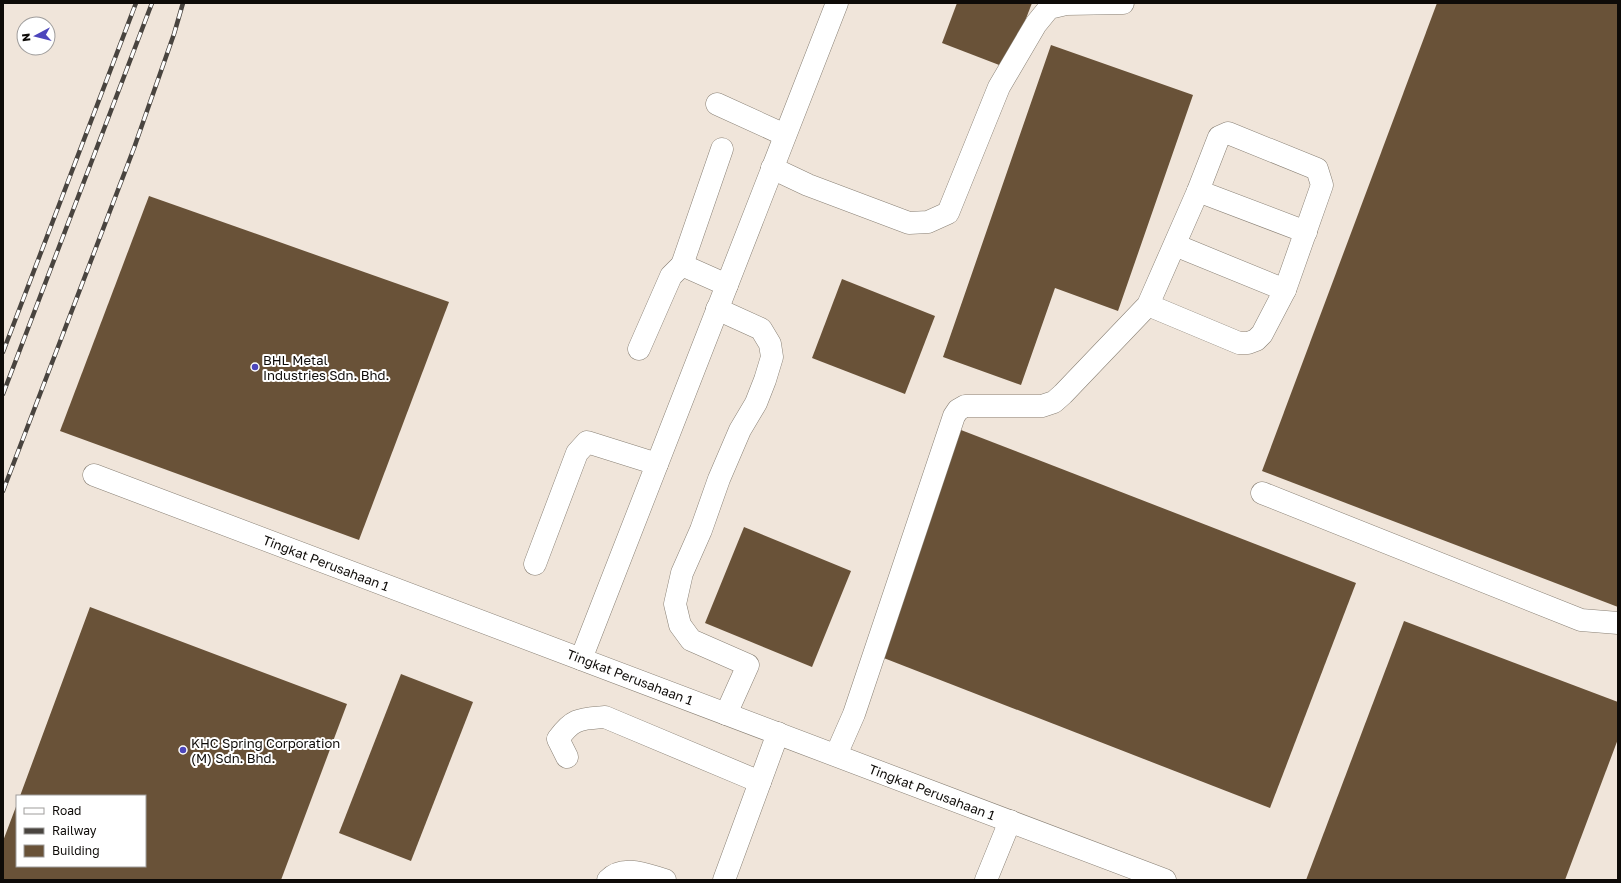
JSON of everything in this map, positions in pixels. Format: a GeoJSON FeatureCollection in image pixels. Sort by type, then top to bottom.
{"type":"FeatureCollection","features":[{"type":"Feature","properties":{"kind":"street"},"geometry":{"type":"LineString","coordinates":[[581,659],[837,3]]}},
{"type":"Feature","properties":{"kind":"street"},"geometry":{"type":"LineString","coordinates":[[772,168],[808,185],[909,223],[928,222],[948,213],[999,86],[1036,24],[1049,8],[1066,4],[1123,3]]}},
{"type":"Feature","properties":{"kind":"street"},"geometry":{"type":"LineString","coordinates":[[717,104],[785,135]]}},
{"type":"Feature","properties":{"kind":"street"},"geometry":{"type":"LineString","coordinates":[[836,756],[854,714],[954,416],[958,410],[965,406],[1042,406],[1054,402],[1148,305],[1198,191],[1219,136],[1228,133],[1317,169],[1322,185],[1306,232],[1285,290],[1262,334],[1256,340],[1248,343],[1239,343],[1148,305]]}},
{"type":"Feature","properties":{"kind":"street"},"geometry":{"type":"LineString","coordinates":[[639,349],[671,276],[682,265],[722,149]]}},
{"type":"Feature","properties":{"kind":"street"},"geometry":{"type":"LineString","coordinates":[[1198,191],[1306,232]]}},
{"type":"Feature","properties":{"kind":"street"},"geometry":{"type":"LineString","coordinates":[[1175,245],[1285,290]]}},
{"type":"Feature","properties":{"kind":"street"},"geometry":{"type":"LineString","coordinates":[[682,265],[727,285]]}},
{"type":"Feature","properties":{"kind":"street"},"geometry":{"type":"LineString","coordinates":[[717,309],[761,329],[770,344],[772,357],[758,398],[740,430],[719,479],[701,530],[682,573],[675,604],[680,625],[691,640],[748,665],[726,714]]}},
{"type":"Feature","properties":{"kind":"street"},"geometry":{"type":"LineString","coordinates":[[535,564],[577,453],[587,442],[657,464]]}},
{"type":"Feature","properties":{"kind":"street","name":"Tingkat Perusahaan 1"},"geometry":{"type":"LineString","coordinates":[[94,475],[1165,880]]}},
{"type":"Feature","properties":{"kind":"street"},"geometry":{"type":"LineString","coordinates":[[1262,493],[1582,620],[1618,623]]}},
{"type":"Feature","properties":{"kind":"street"},"geometry":{"type":"LineString","coordinates":[[567,757],[558,739],[569,724],[585,718],[605,717],[760,782]]}},
{"type":"Feature","properties":{"kind":"street"},"geometry":{"type":"LineString","coordinates":[[724,880],[778,733]]}},
{"type":"Feature","properties":{"kind":"street"},"geometry":{"type":"LineString","coordinates":[[986,880],[1010,821]]}},
{"type":"Feature","properties":{"kind":"street"},"geometry":{"type":"LineString","coordinates":[[608,880],[612,876],[631,870],[665,880]]}},
{"type":"Feature","properties":{"kind":"building"},"geometry":{"type":"Polygon","coordinates":[[[957,3],[1032,3],[1007,68],[942,43],[957,3]]]}},
{"type":"Feature","properties":{"kind":"building"},"geometry":{"type":"Polygon","coordinates":[[[1437,3],[1618,3],[1618,607],[1262,471],[1437,3]]]}},
{"type":"Feature","properties":{"kind":"building"},"geometry":{"type":"Polygon","coordinates":[[[1051,45],[1193,95],[1118,311],[1055,288],[1021,385],[943,357],[1051,45]]]}},
{"type":"Feature","properties":{"kind":"building","name":"BHL Metal Industries Sdn. Bhd."},"geometry":{"type":"Polygon","coordinates":[[[149,196],[449,302],[359,540],[60,431],[149,196]]]}},
{"type":"Feature","properties":{"kind":"building"},"geometry":{"type":"Polygon","coordinates":[[[842,279],[935,316],[905,394],[812,358],[842,279]]]}},
{"type":"Feature","properties":{"kind":"building"},"geometry":{"type":"Polygon","coordinates":[[[961,430],[1356,583],[1270,808],[876,655],[961,430]]]}},
{"type":"Feature","properties":{"kind":"building"},"geometry":{"type":"Polygon","coordinates":[[[744,527],[851,571],[812,667],[705,623],[744,527]]]}},
{"type":"Feature","properties":{"kind":"building","name":"KHC Spring Corporation (M) Sdn. Bhd."},"geometry":{"type":"Polygon","coordinates":[[[90,607],[347,704],[281,880],[3,880],[3,841],[16,807],[16,867],[146,867],[146,795],[20,795],[90,607]]]}},
{"type":"Feature","properties":{"kind":"building"},"geometry":{"type":"Polygon","coordinates":[[[1404,621],[1618,702],[1618,739],[1565,880],[1306,880],[1404,621]]]}},
{"type":"Feature","properties":{"kind":"building"},"geometry":{"type":"Polygon","coordinates":[[[401,674],[473,702],[411,861],[339,833],[401,674]]]}},
{"type":"Feature","properties":{"kind":"railway"},"geometry":{"type":"LineString","coordinates":[[3,352],[136,3]]}},
{"type":"Feature","properties":{"kind":"railway"},"geometry":{"type":"LineString","coordinates":[[3,394],[152,3]]}},
{"type":"Feature","properties":{"kind":"railway"},"geometry":{"type":"LineString","coordinates":[[3,491],[134,148],[174,34],[183,3]]}},
{"type":"Feature","properties":{"kind":"place","name":"BHL Metal Industries Sdn. Bhd."},"geometry":{"type":"Point","coordinates":[255,367]}},
{"type":"Feature","properties":{"kind":"place","name":"KHC Spring Corporation (M) Sdn. Bhd."},"geometry":{"type":"Point","coordinates":[183,750]}}]}
